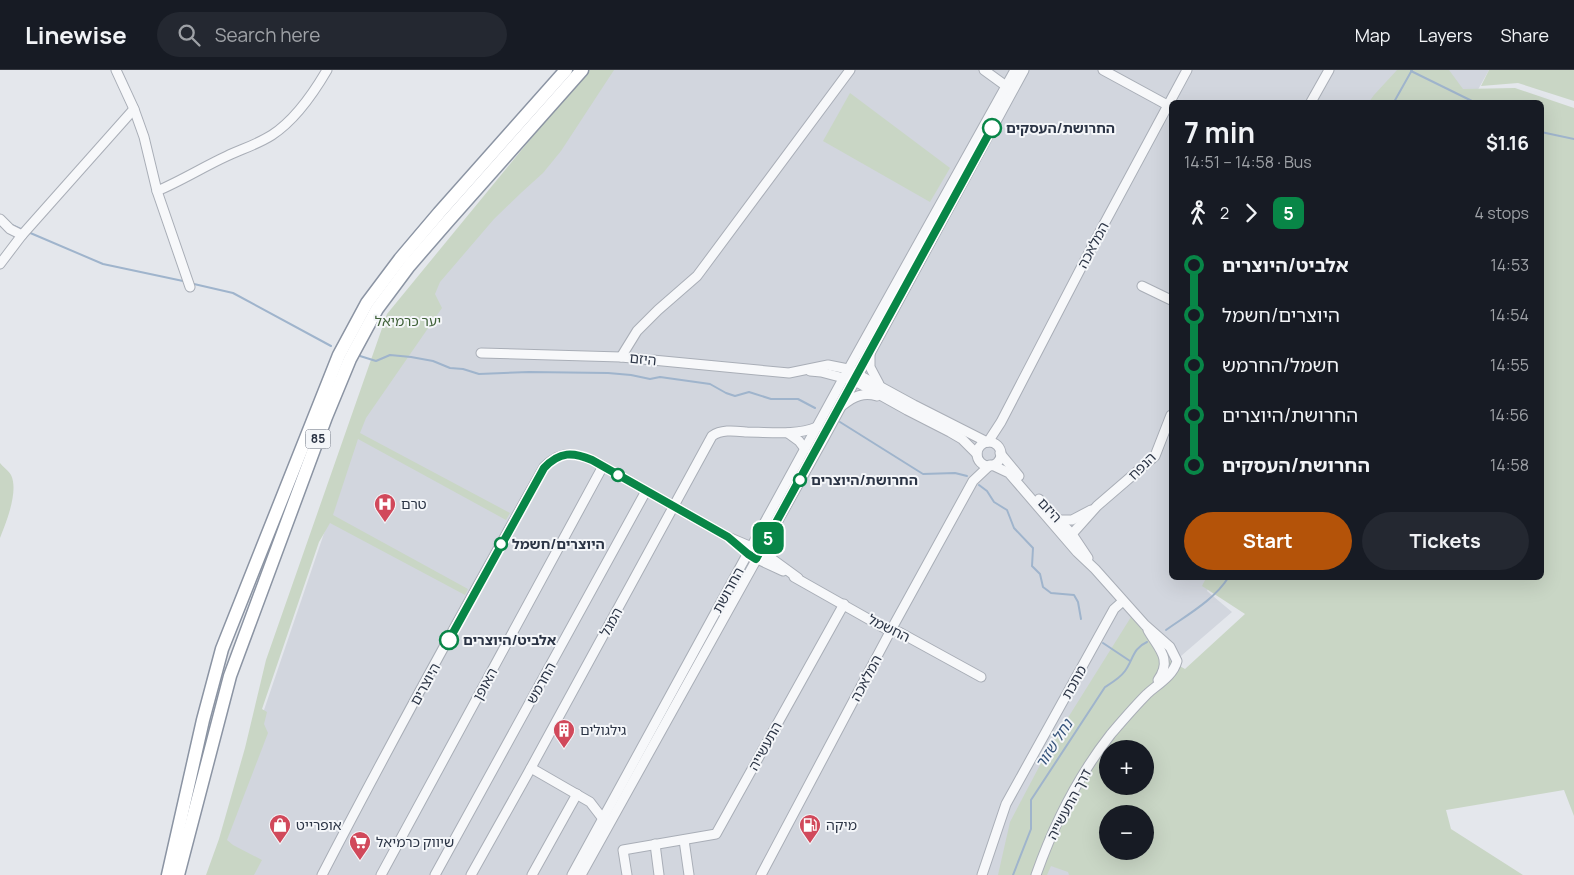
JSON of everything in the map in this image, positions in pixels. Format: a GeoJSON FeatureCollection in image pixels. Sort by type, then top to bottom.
{"type":"FeatureCollection","features":[{"type":"Feature","properties":{"kind":"highway","name":"85"},"geometry":{"type":"LineString","coordinates":[[168,875],[203,720],[222,649],[339,355],[367,303],[400,259],[566,70]]}},
{"type":"Feature","properties":{"kind":"highway","name":"85"},"geometry":{"type":"LineString","coordinates":[[178,875],[230,676],[326,417],[350,360],[377,309],[409,266],[582,70]]}},
{"type":"Feature","properties":{"kind":"street"},"geometry":{"type":"LineString","coordinates":[[116,70],[134,109],[144,137],[157,191],[190,287]]}},
{"type":"Feature","properties":{"kind":"street"},"geometry":{"type":"LineString","coordinates":[[157,191],[177,183],[226,156],[254,145],[274,134],[291,119],[305,102],[326,70]]}},
{"type":"Feature","properties":{"kind":"street"},"geometry":{"type":"LineString","coordinates":[[621,356],[637,331],[696,276],[850,70]]}},
{"type":"Feature","properties":{"kind":"street"},"geometry":{"type":"LineString","coordinates":[[984,70],[1006,86]]}},
{"type":"Feature","properties":{"kind":"street","name":"החרושת"},"geometry":{"type":"LineString","coordinates":[[581,875],[754,552],[805,449],[848,369],[1015,70]]}},
{"type":"Feature","properties":{"kind":"street","name":"החרושת"},"geometry":{"type":"LineString","coordinates":[[572,875],[754,552],[840,408],[1024,70]]}},
{"type":"Feature","properties":{"kind":"street"},"geometry":{"type":"LineString","coordinates":[[1103,70],[1169,106]]}},
{"type":"Feature","properties":{"kind":"street","name":"המלאכה"},"geometry":{"type":"LineString","coordinates":[[1172,100],[1187,70]]}},
{"type":"Feature","properties":{"kind":"street"},"geometry":{"type":"LineString","coordinates":[[1312,100],[1329,70]]}},
{"type":"Feature","properties":{"kind":"street","name":"המלאכה"},"geometry":{"type":"LineString","coordinates":[[974,481],[980,446],[987,442],[1001,422],[1169,106]]}},
{"type":"Feature","properties":{"kind":"street"},"geometry":{"type":"LineString","coordinates":[[0,264],[25,232],[134,109]]}},
{"type":"Feature","properties":{"kind":"street"},"geometry":{"type":"LineString","coordinates":[[0,219],[10,229],[25,232]]}},
{"type":"Feature","properties":{"kind":"street"},"geometry":{"type":"LineString","coordinates":[[1142,286],[1169,299]]}},
{"type":"Feature","properties":{"kind":"street"},"geometry":{"type":"LineString","coordinates":[[870,353],[870,367],[880,386]]}},
{"type":"Feature","properties":{"kind":"street","name":"היזם"},"geometry":{"type":"LineString","coordinates":[[481,354],[621,356],[789,373],[828,365],[848,369],[884,398],[987,442]]}},
{"type":"Feature","properties":{"kind":"street","name":"היזם"},"geometry":{"type":"LineString","coordinates":[[804,371],[822,372],[843,379],[857,377],[880,386],[962,440],[977,457]]}},
{"type":"Feature","properties":{"kind":"street"},"geometry":{"type":"LineString","coordinates":[[840,408],[858,395],[872,394],[884,398]]}},
{"type":"Feature","properties":{"kind":"street","name":"הנפח"},"geometry":{"type":"LineString","coordinates":[[1068,535],[1097,506],[1155,456],[1169,420]]}},
{"type":"Feature","properties":{"kind":"street","name":"המלאכה"},"geometry":{"type":"LineString","coordinates":[[760,875],[891,630],[974,481],[998,461],[1001,422]]}},
{"type":"Feature","properties":{"kind":"street","name":"המגל"},"geometry":{"type":"LineString","coordinates":[[471,875],[712,436],[727,431],[788,433],[807,431],[817,427]]}},
{"type":"Feature","properties":{"kind":"street"},"geometry":{"type":"LineString","coordinates":[[788,433],[799,441],[805,449]]}},
{"type":"Feature","properties":{"kind":"street"},"geometry":{"type":"LineString","coordinates":[[987,442],[994,444],[1000,451]]}},
{"type":"Feature","properties":{"kind":"street","name":"היזם"},"geometry":{"type":"LineString","coordinates":[[1000,451],[1059,520],[1068,535]]}},
{"type":"Feature","properties":{"kind":"street","name":"היוצרים"},"geometry":{"type":"LineString","coordinates":[[322,875],[366,791],[544,468],[550,461],[573,453],[603,466],[754,552]]}},
{"type":"Feature","properties":{"kind":"street"},"geometry":{"type":"LineString","coordinates":[[977,457],[981,463],[991,465]]}},
{"type":"Feature","properties":{"kind":"street","name":"היזם"},"geometry":{"type":"LineString","coordinates":[[991,465],[1009,474],[1068,535],[1123,601]]}},
{"type":"Feature","properties":{"kind":"street","name":"האופן"},"geometry":{"type":"LineString","coordinates":[[381,875],[603,466]]}},
{"type":"Feature","properties":{"kind":"street","name":"החרמש"},"geometry":{"type":"LineString","coordinates":[[435,875],[646,490]]}},
{"type":"Feature","properties":{"kind":"street","name":"הנפח"},"geometry":{"type":"LineString","coordinates":[[1059,520],[1072,520],[1097,506]]}},
{"type":"Feature","properties":{"kind":"street","name":"החשמל"},"geometry":{"type":"LineString","coordinates":[[754,552],[886,629],[899,632],[980,677]]}},
{"type":"Feature","properties":{"kind":"street","name":"דרך התעשייה"},"geometry":{"type":"LineString","coordinates":[[1036,875],[1049,839],[1077,784],[1110,736],[1149,693],[1172,672],[1177,661],[1170,647],[1145,625],[1123,601]]}},
{"type":"Feature","properties":{"kind":"street","name":"מתכת"},"geometry":{"type":"LineString","coordinates":[[982,875],[1006,804],[1114,609],[1123,601]]}},
{"type":"Feature","properties":{"kind":"street","name":"התעשייה"},"geometry":{"type":"LineString","coordinates":[[626,875],[623,850],[716,834],[844,604]]}},
{"type":"Feature","properties":{"kind":"street"},"geometry":{"type":"LineString","coordinates":[[531,768],[590,802],[603,820]]}},
{"type":"Feature","properties":{"kind":"street"},"geometry":{"type":"LineString","coordinates":[[532,875],[577,794]]}},
{"type":"Feature","properties":{"kind":"street"},"geometry":{"type":"LineString","coordinates":[[590,802],[612,803]]}},
{"type":"Feature","properties":{"kind":"street"},"geometry":{"type":"LineString","coordinates":[[684,840],[689,875]]}},
{"type":"Feature","properties":{"kind":"street"},"geometry":{"type":"LineString","coordinates":[[655,844],[659,875]]}},
{"type":"Feature","properties":{"kind":"shaded area"},"geometry":{"type":"Polygon","coordinates":[[[605,70],[1489,70],[1472,100],[1169,100],[1169,580],[1211,580],[1207,591],[1232,612],[1181,656],[1145,740],[1099,740],[1099,795],[1108,795],[1108,805],[1099,805],[1099,839],[1086,875],[208,875],[391,336],[605,70]]]}},
{"type":"Feature","properties":{"kind":"green space","name":"יער כרמיאל"},"geometry":{"type":"Polygon","coordinates":[[[587,70],[614,70],[561,151],[543,173],[494,219],[440,282],[435,294],[442,308],[366,418],[360,433],[510,513],[506,520],[358,439],[333,515],[468,589],[465,595],[330,523],[319,542],[262,709],[267,712],[264,724],[268,733],[227,840],[262,860],[254,875],[206,875],[219,839],[245,748],[266,660],[387,314],[587,70]]]}},
{"type":"Feature","properties":{"kind":"green space"},"geometry":{"type":"Polygon","coordinates":[[[1397,70],[1449,70],[1463,89],[1515,88],[1574,108],[1574,816],[1564,790],[1446,810],[1451,829],[1523,875],[1069,875],[1068,872],[1051,866],[1047,875],[998,875],[1010,822],[1049,748],[1131,617],[1169,660],[1185,669],[1245,614],[1202,586],[1205,580],[1544,580],[1544,100],[1370,100],[1397,70]]]}},
{"type":"Feature","properties":{"kind":"green space"},"geometry":{"type":"Polygon","coordinates":[[[1489,70],[1574,70],[1574,101],[1518,83],[1481,86],[1489,70]]]}},
{"type":"Feature","properties":{"kind":"green space"},"geometry":{"type":"Polygon","coordinates":[[[850,93],[950,168],[930,202],[823,141],[850,93]]]}},
{"type":"Feature","properties":{"kind":"green space"},"geometry":{"type":"Polygon","coordinates":[[[0,463],[11,475],[14,489],[11,507],[0,538],[0,463]]]}},
{"type":"Feature","properties":{"kind":"waterway","name":"נחל שזור"},"geometry":{"type":"LineString","coordinates":[[1395,100],[1412,70]]}},
{"type":"Feature","properties":{"kind":"waterway"},"geometry":{"type":"LineString","coordinates":[[1411,71],[1470,100]]}},
{"type":"Feature","properties":{"kind":"waterway"},"geometry":{"type":"LineString","coordinates":[[1544,133],[1574,139]]}},
{"type":"Feature","properties":{"kind":"waterway"},"geometry":{"type":"LineString","coordinates":[[12,225],[23,230]]}},
{"type":"Feature","properties":{"kind":"waterway"},"geometry":{"type":"LineString","coordinates":[[28,232],[103,264],[183,281]]}},
{"type":"Feature","properties":{"kind":"waterway"},"geometry":{"type":"LineString","coordinates":[[194,284],[233,293],[331,346]]}},
{"type":"Feature","properties":{"kind":"waterway"},"geometry":{"type":"LineString","coordinates":[[360,356],[376,361],[390,355],[411,357],[479,374],[529,372],[608,373],[650,379],[660,377],[710,384],[735,396],[749,392],[771,399],[798,399],[815,408]]}},
{"type":"Feature","properties":{"kind":"waterway"},"geometry":{"type":"LineString","coordinates":[[840,422],[923,474],[955,473],[967,476]]}},
{"type":"Feature","properties":{"kind":"waterway"},"geometry":{"type":"LineString","coordinates":[[979,485],[987,491],[994,502],[1007,510],[1014,528],[1033,548],[1032,566],[1040,574],[1043,587],[1051,593],[1074,595],[1078,602],[1081,619]]}},
{"type":"Feature","properties":{"kind":"waterway","name":"נחל שזור"},"geometry":{"type":"LineString","coordinates":[[1166,630],[1208,600],[1226,580]]}},
{"type":"Feature","properties":{"kind":"waterway","name":"נחל שזור"},"geometry":{"type":"LineString","coordinates":[[1013,875],[1031,829],[1031,800],[1105,687],[1123,673],[1136,651],[1147,642]]}},
{"type":"Feature","properties":{"kind":"waterway"},"geometry":{"type":"LineString","coordinates":[[1103,643],[1130,661]]}},
{"type":"Feature","properties":{"kind":"bus line","name":"5"},"geometry":{"type":"LineString","coordinates":[[449,640],[544,468],[550,461],[573,453],[592,460],[728,537],[756,559],[992,128]]}},
{"type":"Feature","properties":{"kind":"place","name":"החרושת/העסקים"},"geometry":{"type":"Point","coordinates":[992,128]}},
{"type":"Feature","properties":{"kind":"place","name":"החרושת/היוצרים"},"geometry":{"type":"Point","coordinates":[800,480]}},
{"type":"Feature","properties":{"kind":"place","name":"טרם"},"geometry":{"type":"Point","coordinates":[385,523]}},
{"type":"Feature","properties":{"kind":"place","name":"היוצרים/חשמל"},"geometry":{"type":"Point","coordinates":[501,544]}},
{"type":"Feature","properties":{"kind":"place","name":"אלביט/היוצרים"},"geometry":{"type":"Point","coordinates":[449,640]}},
{"type":"Feature","properties":{"kind":"place","name":"גילגולים"},"geometry":{"type":"Point","coordinates":[564,749]}},
{"type":"Feature","properties":{"kind":"place","name":"אופרייט"},"geometry":{"type":"Point","coordinates":[280,844]}},
{"type":"Feature","properties":{"kind":"place","name":"מיקה"},"geometry":{"type":"Point","coordinates":[810,844]}},
{"type":"Feature","properties":{"kind":"place","name":"שיווק כרמיאל"},"geometry":{"type":"Point","coordinates":[360,861]}}]}
